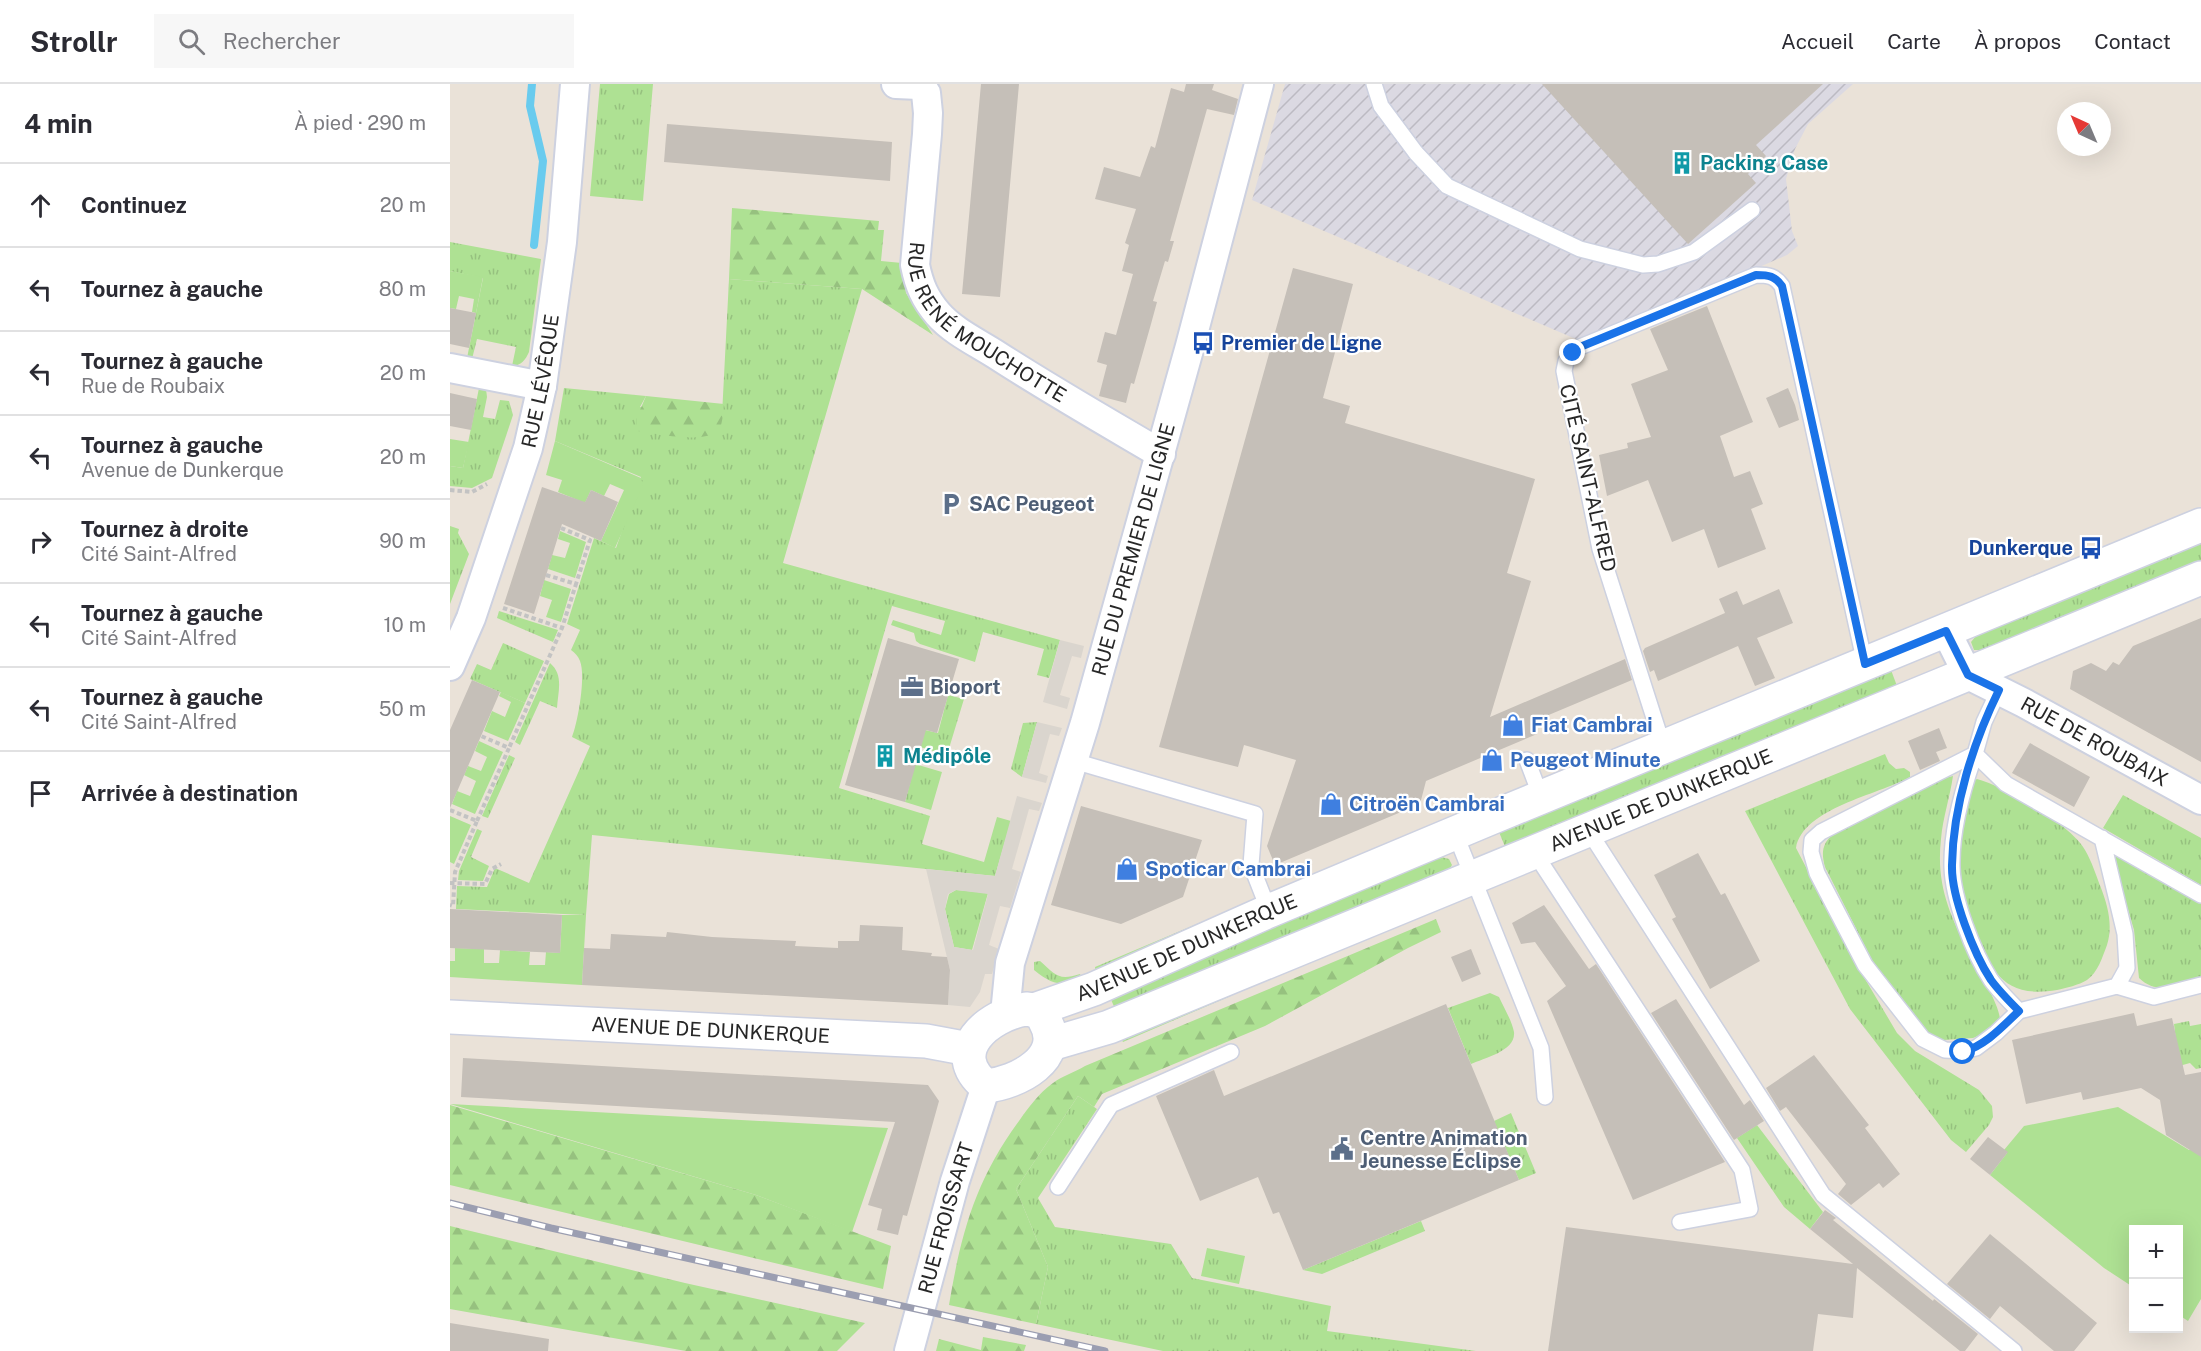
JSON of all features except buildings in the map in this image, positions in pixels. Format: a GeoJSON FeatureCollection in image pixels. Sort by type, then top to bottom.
{"type":"FeatureCollection","features":[{"type":"Feature","properties":{"kind":"main road","name":"AVENUE DE DUNKERQUE"},"geometry":{"type":"LineString","coordinates":[[450,1017],[926,1041],[969,1049],[976,1035],[987,1025],[1094,989],[1269,911],[1455,833],[2201,525]]}},
{"type":"Feature","properties":{"kind":"main road","name":"AVENUE DE DUNKERQUE"},"geometry":{"type":"LineString","coordinates":[[1051,1044],[1109,1027],[2201,578]]}},
{"type":"Feature","properties":{"kind":"main road"},"geometry":{"type":"LineString","coordinates":[[969,1049],[971,1070],[986,1086],[1011,1081],[1027,1072],[1039,1062],[1051,1044],[1051,1034],[1043,1016],[1020,1012]]}},
{"type":"Feature","properties":{"kind":"street","name":"RUE LÉVÊQUE"},"geometry":{"type":"LineString","coordinates":[[450,666],[477,600],[528,448],[542,386],[562,242],[575,84]]}},
{"type":"Feature","properties":{"kind":"street","name":"RUE RENÉ MOUCHOTTE"},"geometry":{"type":"LineString","coordinates":[[896,84],[919,85],[926,93],[927,134],[915,265],[919,284],[927,300],[940,316],[1007,362],[1161,454]]}},
{"type":"Feature","properties":{"kind":"street","name":"RUE DU PREMIER DE LIGNE"},"geometry":{"type":"LineString","coordinates":[[1020,1012],[1010,963],[1074,761],[1161,454],[1258,84]]}},
{"type":"Feature","properties":{"kind":"street"},"geometry":{"type":"LineString","coordinates":[[450,368],[542,386]]}},
{"type":"Feature","properties":{"kind":"street"},"geometry":{"type":"LineString","coordinates":[[1946,631],[1968,675]]}},
{"type":"Feature","properties":{"kind":"street","name":"RUE DE ROUBAIX"},"geometry":{"type":"LineString","coordinates":[[1968,675],[2201,800]]}},
{"type":"Feature","properties":{"kind":"street","name":"RUE FROISSART"},"geometry":{"type":"LineString","coordinates":[[909,1351],[955,1181],[986,1086]]}},
{"type":"Feature","properties":{"kind":"lane"},"geometry":{"type":"LineString","coordinates":[[1374,84],[1382,106],[1416,153],[1447,186],[1580,249],[1643,265],[1658,264],[1694,252],[1752,210]]}},
{"type":"Feature","properties":{"kind":"lane","name":"CITÉ SAINT-ALFRED"},"geometry":{"type":"LineString","coordinates":[[1663,746],[1600,549],[1564,371],[1566,361],[1580,347],[1756,275],[1777,278],[1782,286],[1865,664]]}},
{"type":"Feature","properties":{"kind":"lane"},"geometry":{"type":"LineString","coordinates":[[1999,690],[1984,722],[1960,795],[1952,866],[1956,901],[1970,938],[1991,980],[2019,1011]]}},
{"type":"Feature","properties":{"kind":"lane"},"geometry":{"type":"LineString","coordinates":[[1974,754],[2006,783],[2201,895]]}},
{"type":"Feature","properties":{"kind":"lane"},"geometry":{"type":"LineString","coordinates":[[1974,754],[1821,832],[1812,840],[1811,852],[1817,873],[1865,965],[1923,1039],[1945,1050],[1963,1052],[1977,1048],[2019,1011],[2117,986],[2154,997],[2201,985]]}},
{"type":"Feature","properties":{"kind":"lane"},"geometry":{"type":"LineString","coordinates":[[1527,760],[1541,797]]}},
{"type":"Feature","properties":{"kind":"lane"},"geometry":{"type":"LineString","coordinates":[[1074,761],[1255,814],[1251,865],[1269,911]]}},
{"type":"Feature","properties":{"kind":"lane"},"geometry":{"type":"LineString","coordinates":[[1588,830],[1823,1195],[2014,1351]]}},
{"type":"Feature","properties":{"kind":"lane"},"geometry":{"type":"LineString","coordinates":[[1455,833],[1541,1048],[1545,1097]]}},
{"type":"Feature","properties":{"kind":"lane"},"geometry":{"type":"LineString","coordinates":[[2102,838],[2125,934],[2127,968],[2117,986]]}},
{"type":"Feature","properties":{"kind":"lane"},"geometry":{"type":"LineString","coordinates":[[1534,852],[1742,1170],[1750,1209],[1680,1222]]}},
{"type":"Feature","properties":{"kind":"lane"},"geometry":{"type":"LineString","coordinates":[[1058,1187],[1112,1105],[1231,1052]]}},
{"type":"Feature","properties":{"kind":"path"},"geometry":{"type":"LineString","coordinates":[[452,907],[452,883],[455,872],[562,628],[590,540],[561,528]]}},
{"type":"Feature","properties":{"kind":"path"},"geometry":{"type":"LineString","coordinates":[[546,575],[576,584]]}},
{"type":"Feature","properties":{"kind":"path"},"geometry":{"type":"LineString","coordinates":[[477,600],[562,628]]}},
{"type":"Feature","properties":{"kind":"path"},"geometry":{"type":"LineString","coordinates":[[481,736],[509,748]]}},
{"type":"Feature","properties":{"kind":"path"},"geometry":{"type":"LineString","coordinates":[[450,810],[477,821]]}},
{"type":"Feature","properties":{"kind":"path"},"geometry":{"type":"LineString","coordinates":[[452,883],[485,884],[492,869],[501,864]]}},
{"type":"Feature","properties":{"kind":"shaded area"},"geometry":{"type":"Polygon","coordinates":[[[1285,84],[1853,84],[1808,124],[1795,149],[1786,179],[1792,231],[1798,246],[1787,255],[1585,343],[1252,200],[1285,84]]]}},
{"type":"Feature","properties":{"kind":"shaded area"},"geometry":{"type":"Polygon","coordinates":[[[1060,640],[1084,646],[1081,658],[1072,656],[1060,695],[1070,698],[1067,709],[1043,702],[1060,640]]]}},
{"type":"Feature","properties":{"kind":"shaded area"},"geometry":{"type":"Polygon","coordinates":[[[1037,722],[1062,728],[1059,736],[1050,734],[1039,773],[1048,776],[1046,783],[1022,777],[1037,722]]]}},
{"type":"Feature","properties":{"kind":"shaded area"},"geometry":{"type":"Polygon","coordinates":[[[1017,796],[1042,803],[1039,811],[1029,809],[1012,869],[1021,872],[1010,908],[1000,906],[989,945],[999,949],[992,974],[985,974],[980,992],[970,1007],[948,1005],[950,970],[926,869],[995,876],[1017,796]],[[956,890],[948,894],[945,909],[954,947],[973,950],[988,894],[956,890]]]}},
{"type":"Feature","properties":{"kind":"green space"},"geometry":{"type":"Polygon","coordinates":[[[600,84],[653,84],[643,201],[590,196],[600,84]]]}},
{"type":"Feature","properties":{"kind":"green space"},"geometry":{"type":"Polygon","coordinates":[[[732,208],[879,221],[878,230],[884,230],[881,261],[902,263],[906,293],[933,335],[862,289],[729,279],[732,208]]]}},
{"type":"Feature","properties":{"kind":"green space"},"geometry":{"type":"Polygon","coordinates":[[[450,242],[541,259],[529,352],[521,363],[512,366],[516,347],[477,339],[472,359],[467,358],[483,278],[450,271],[450,242]]]}},
{"type":"Feature","properties":{"kind":"green space"},"geometry":{"type":"Polygon","coordinates":[[[450,271],[483,277],[476,313],[472,312],[474,299],[459,296],[456,309],[450,308],[450,271]]]}},
{"type":"Feature","properties":{"kind":"green space"},"geometry":{"type":"Polygon","coordinates":[[[729,279],[862,289],[783,563],[1060,640],[1049,678],[1037,675],[1044,649],[983,632],[975,662],[920,644],[916,641],[914,633],[891,625],[893,620],[941,635],[945,621],[892,606],[839,788],[930,816],[922,844],[984,862],[997,817],[1011,821],[995,876],[592,835],[586,915],[456,909],[457,886],[487,887],[495,868],[529,883],[590,746],[572,737],[579,710],[582,668],[580,661],[571,650],[580,630],[567,624],[594,538],[616,548],[641,477],[555,441],[564,388],[646,396],[640,407],[722,415],[729,279]]]}},
{"type":"Feature","properties":{"kind":"green space"},"geometry":{"type":"Polygon","coordinates":[[[479,388],[486,389],[487,397],[483,417],[495,419],[500,400],[509,401],[513,415],[492,478],[472,488],[450,486],[450,466],[463,468],[479,388]]]}},
{"type":"Feature","properties":{"kind":"green space"},"geometry":{"type":"Polygon","coordinates":[[[646,396],[724,404],[720,428],[714,433],[694,437],[637,431],[637,417],[646,396]]]}},
{"type":"Feature","properties":{"kind":"green space"},"geometry":{"type":"Polygon","coordinates":[[[450,439],[469,442],[463,468],[450,466],[450,439]]]}},
{"type":"Feature","properties":{"kind":"green space"},"geometry":{"type":"Polygon","coordinates":[[[555,441],[641,478],[643,485],[615,548],[601,541],[624,490],[610,484],[604,496],[591,490],[585,503],[558,492],[562,480],[546,475],[555,441]]]}},
{"type":"Feature","properties":{"kind":"green space"},"geometry":{"type":"Polygon","coordinates":[[[450,526],[459,529],[458,533],[469,554],[450,604],[450,526]]]}},
{"type":"Feature","properties":{"kind":"green space"},"geometry":{"type":"Polygon","coordinates":[[[560,531],[586,542],[575,578],[548,569],[552,555],[565,558],[570,543],[558,539],[560,531]]]}},
{"type":"Feature","properties":{"kind":"green space"},"geometry":{"type":"Polygon","coordinates":[[[2201,542],[2201,561],[1982,650],[1974,650],[1971,642],[1976,636],[2201,542]]]}},
{"type":"Feature","properties":{"kind":"green space"},"geometry":{"type":"Polygon","coordinates":[[[544,580],[571,589],[561,622],[546,617],[552,600],[540,596],[544,580]]]}},
{"type":"Feature","properties":{"kind":"green space"},"geometry":{"type":"Polygon","coordinates":[[[499,611],[558,630],[553,642],[497,618],[499,611]]]}},
{"type":"Feature","properties":{"kind":"green space"},"geometry":{"type":"Polygon","coordinates":[[[503,643],[544,661],[525,703],[470,679],[477,664],[491,670],[503,643]]]}},
{"type":"Feature","properties":{"kind":"green space"},"geometry":{"type":"Polygon","coordinates":[[[550,663],[559,678],[557,708],[540,701],[520,745],[515,742],[550,663]]]}},
{"type":"Feature","properties":{"kind":"green space"},"geometry":{"type":"Polygon","coordinates":[[[1891,670],[1897,686],[1506,849],[1499,832],[1891,670]]]}},
{"type":"Feature","properties":{"kind":"green space"},"geometry":{"type":"Polygon","coordinates":[[[501,692],[525,703],[508,741],[484,731],[492,711],[505,717],[511,702],[499,696],[501,692]]]}},
{"type":"Feature","properties":{"kind":"green space"},"geometry":{"type":"Polygon","coordinates":[[[948,695],[964,699],[947,755],[920,747],[925,730],[938,733],[948,695]]]}},
{"type":"Feature","properties":{"kind":"green space"},"geometry":{"type":"Polygon","coordinates":[[[1037,722],[1022,777],[1011,769],[1023,723],[1037,722]]]}},
{"type":"Feature","properties":{"kind":"green space"},"geometry":{"type":"Polygon","coordinates":[[[479,741],[503,752],[475,814],[452,804],[457,791],[470,796],[476,781],[464,775],[468,766],[481,771],[487,757],[475,751],[479,741]]]}},
{"type":"Feature","properties":{"kind":"green space"},"geometry":{"type":"Polygon","coordinates":[[[1885,754],[1889,763],[1896,769],[1904,768],[1910,772],[1910,777],[1827,813],[1812,823],[1802,834],[1796,848],[1858,967],[1897,1033],[1915,1051],[1979,1090],[1992,1106],[1993,1117],[1989,1125],[1966,1152],[1951,1140],[1850,1009],[1745,811],[1885,754]]]}},
{"type":"Feature","properties":{"kind":"green space"},"geometry":{"type":"Polygon","coordinates":[[[509,755],[515,758],[488,818],[482,816],[509,755]]]}},
{"type":"Feature","properties":{"kind":"green space"},"geometry":{"type":"Polygon","coordinates":[[[915,764],[942,772],[931,810],[905,802],[915,764]]]}},
{"type":"Feature","properties":{"kind":"green space"},"geometry":{"type":"Polygon","coordinates":[[[1953,776],[1941,839],[1942,884],[1955,925],[1992,995],[2000,1019],[1990,1031],[1973,1038],[1944,1040],[1931,1035],[1916,1021],[1879,974],[1825,867],[1823,853],[1827,841],[1834,833],[1933,781],[1953,776]]]}},
{"type":"Feature","properties":{"kind":"green space"},"geometry":{"type":"Polygon","coordinates":[[[1977,779],[2020,798],[2052,818],[2066,829],[2085,850],[2106,902],[2110,931],[2099,964],[2091,977],[2084,982],[2057,990],[2039,992],[2024,990],[2011,986],[1993,969],[1964,900],[1959,863],[1963,817],[1973,781],[1977,779]]]}},
{"type":"Feature","properties":{"kind":"green space"},"geometry":{"type":"Polygon","coordinates":[[[2123,795],[2201,838],[2201,885],[2103,828],[2123,795]]]}},
{"type":"Feature","properties":{"kind":"green space"},"geometry":{"type":"Polygon","coordinates":[[[450,816],[471,825],[454,864],[450,862],[450,816]]]}},
{"type":"Feature","properties":{"kind":"green space"},"geometry":{"type":"Polygon","coordinates":[[[477,829],[482,831],[471,857],[489,866],[483,881],[458,880],[459,871],[477,829]]]}},
{"type":"Feature","properties":{"kind":"green space"},"geometry":{"type":"Polygon","coordinates":[[[2110,848],[2201,902],[2201,979],[2161,988],[2153,987],[2139,978],[2134,930],[2110,848]]]}},
{"type":"Feature","properties":{"kind":"green space"},"geometry":{"type":"Polygon","coordinates":[[[1441,857],[1449,859],[1452,865],[1447,873],[1116,1011],[1109,995],[1441,857]]]}},
{"type":"Feature","properties":{"kind":"green space"},"geometry":{"type":"Polygon","coordinates":[[[956,890],[988,893],[972,950],[954,947],[945,909],[949,894],[956,890]]]}},
{"type":"Feature","properties":{"kind":"green space"},"geometry":{"type":"Polygon","coordinates":[[[562,915],[586,915],[582,985],[450,977],[450,961],[455,961],[455,948],[484,949],[484,963],[499,963],[500,950],[530,952],[529,965],[545,965],[546,952],[560,953],[562,915]]]}},
{"type":"Feature","properties":{"kind":"green space"},"geometry":{"type":"Polygon","coordinates":[[[1211,918],[1214,924],[1096,979],[1095,967],[1211,918]]]}},
{"type":"Feature","properties":{"kind":"green space"},"geometry":{"type":"Polygon","coordinates":[[[1436,919],[1441,932],[1265,1026],[1102,1094],[1094,1107],[1078,1096],[1016,1189],[1048,1267],[1036,1324],[949,1305],[965,1231],[981,1187],[1004,1143],[1030,1106],[1048,1087],[1060,1078],[1085,1066],[1436,919]]]}},
{"type":"Feature","properties":{"kind":"green space"},"geometry":{"type":"Polygon","coordinates":[[[1040,961],[1062,977],[1080,974],[1084,982],[1063,984],[1052,982],[1034,970],[1034,962],[1040,961]]]}},
{"type":"Feature","properties":{"kind":"green space"},"geometry":{"type":"Polygon","coordinates":[[[1490,993],[1499,997],[1512,1023],[1513,1039],[1505,1049],[1471,1064],[1448,1008],[1490,993]]]}},
{"type":"Feature","properties":{"kind":"green space"},"geometry":{"type":"Polygon","coordinates":[[[1233,995],[1123,1042],[1118,1034],[1233,995]]]}},
{"type":"Feature","properties":{"kind":"green space"},"geometry":{"type":"Polygon","coordinates":[[[2189,1021],[2190,1026],[2201,1024],[2201,1068],[2196,1069],[2190,1063],[2179,1066],[2174,1024],[2189,1021]]]}},
{"type":"Feature","properties":{"kind":"green space"},"geometry":{"type":"Polygon","coordinates":[[[1078,1096],[1097,1109],[1038,1198],[1055,1227],[1171,1244],[1192,1278],[1331,1306],[1327,1331],[1476,1351],[1163,1351],[1036,1324],[1048,1267],[1016,1189],[1078,1096]]]}},
{"type":"Feature","properties":{"kind":"green space"},"geometry":{"type":"Polygon","coordinates":[[[450,1104],[888,1128],[852,1232],[756,1195],[450,1104]]]}},
{"type":"Feature","properties":{"kind":"green space"},"geometry":{"type":"Polygon","coordinates":[[[450,1105],[756,1195],[891,1246],[883,1289],[450,1185],[450,1105]]]}},
{"type":"Feature","properties":{"kind":"green space"},"geometry":{"type":"Polygon","coordinates":[[[2118,1107],[2189,1150],[2201,1147],[2201,1299],[2188,1321],[2183,1318],[2183,1225],[2129,1225],[2129,1284],[2104,1268],[1990,1175],[2007,1153],[2004,1150],[2024,1126],[2118,1107]]]}},
{"type":"Feature","properties":{"kind":"green space"},"geometry":{"type":"Polygon","coordinates":[[[1511,1113],[1536,1173],[1519,1180],[1494,1121],[1511,1113]]]}},
{"type":"Feature","properties":{"kind":"green space"},"geometry":{"type":"Polygon","coordinates":[[[1757,1125],[1823,1212],[1810,1229],[1784,1207],[1737,1138],[1757,1125]]]}},
{"type":"Feature","properties":{"kind":"green space"},"geometry":{"type":"Polygon","coordinates":[[[1421,1221],[1425,1231],[1322,1274],[1303,1270],[1421,1221]]]}},
{"type":"Feature","properties":{"kind":"green space"},"geometry":{"type":"Polygon","coordinates":[[[450,1226],[685,1283],[865,1323],[837,1351],[686,1351],[450,1309],[450,1226]]]}},
{"type":"Feature","properties":{"kind":"green space"},"geometry":{"type":"Polygon","coordinates":[[[1207,1248],[1245,1256],[1239,1284],[1201,1276],[1207,1248]]]}},
{"type":"Feature","properties":{"kind":"green space"},"geometry":{"type":"Polygon","coordinates":[[[983,1337],[1026,1345],[1024,1351],[936,1351],[939,1339],[981,1350],[983,1337]]]}},
{"type":"Feature","properties":{"kind":"waterway"},"geometry":{"type":"LineString","coordinates":[[532,84],[530,106],[543,161],[534,245]]}},
{"type":"Feature","properties":{"kind":"railway"},"geometry":{"type":"LineString","coordinates":[[450,1203],[551,1228],[1105,1351]]}},
{"type":"Feature","properties":{"kind":"place","name":"Packing Case"},"geometry":{"type":"Point","coordinates":[1682,163]}},
{"type":"Feature","properties":{"kind":"place","name":"Premier de Ligne"},"geometry":{"type":"Point","coordinates":[1203,343]}},
{"type":"Feature","properties":{"kind":"place","name":"SAC Peugeot"},"geometry":{"type":"Point","coordinates":[951,504]}},
{"type":"Feature","properties":{"kind":"place","name":"Dunkerque"},"geometry":{"type":"Point","coordinates":[2091,548]}},
{"type":"Feature","properties":{"kind":"place","name":"Bioport"},"geometry":{"type":"Point","coordinates":[912,687]}},
{"type":"Feature","properties":{"kind":"place","name":"Fiat Cambrai"},"geometry":{"type":"Point","coordinates":[1513,725]}},
{"type":"Feature","properties":{"kind":"place","name":"Médipôle"},"geometry":{"type":"Point","coordinates":[885,756]}},
{"type":"Feature","properties":{"kind":"place","name":"Peugeot Minute"},"geometry":{"type":"Point","coordinates":[1492,760]}},
{"type":"Feature","properties":{"kind":"place","name":"Citroën Cambrai"},"geometry":{"type":"Point","coordinates":[1331,804]}},
{"type":"Feature","properties":{"kind":"place","name":"Spoticar Cambrai"},"geometry":{"type":"Point","coordinates":[1127,869]}},
{"type":"Feature","properties":{"kind":"place","name":"Centre Animation Jeunesse Éclipse"},"geometry":{"type":"Point","coordinates":[1342,1149]}},
{"type":"Feature","properties":{"kind":"route"},"geometry":{"type":"LineString","coordinates":[[1573,353],[1580,347],[1756,275],[1777,278],[1782,286],[1865,664],[1946,631],[1968,675],[1999,690],[1984,722],[1960,795],[1952,866],[1956,901],[1970,938],[1991,980],[2019,1011],[1977,1048],[1963,1052]]}}]}
